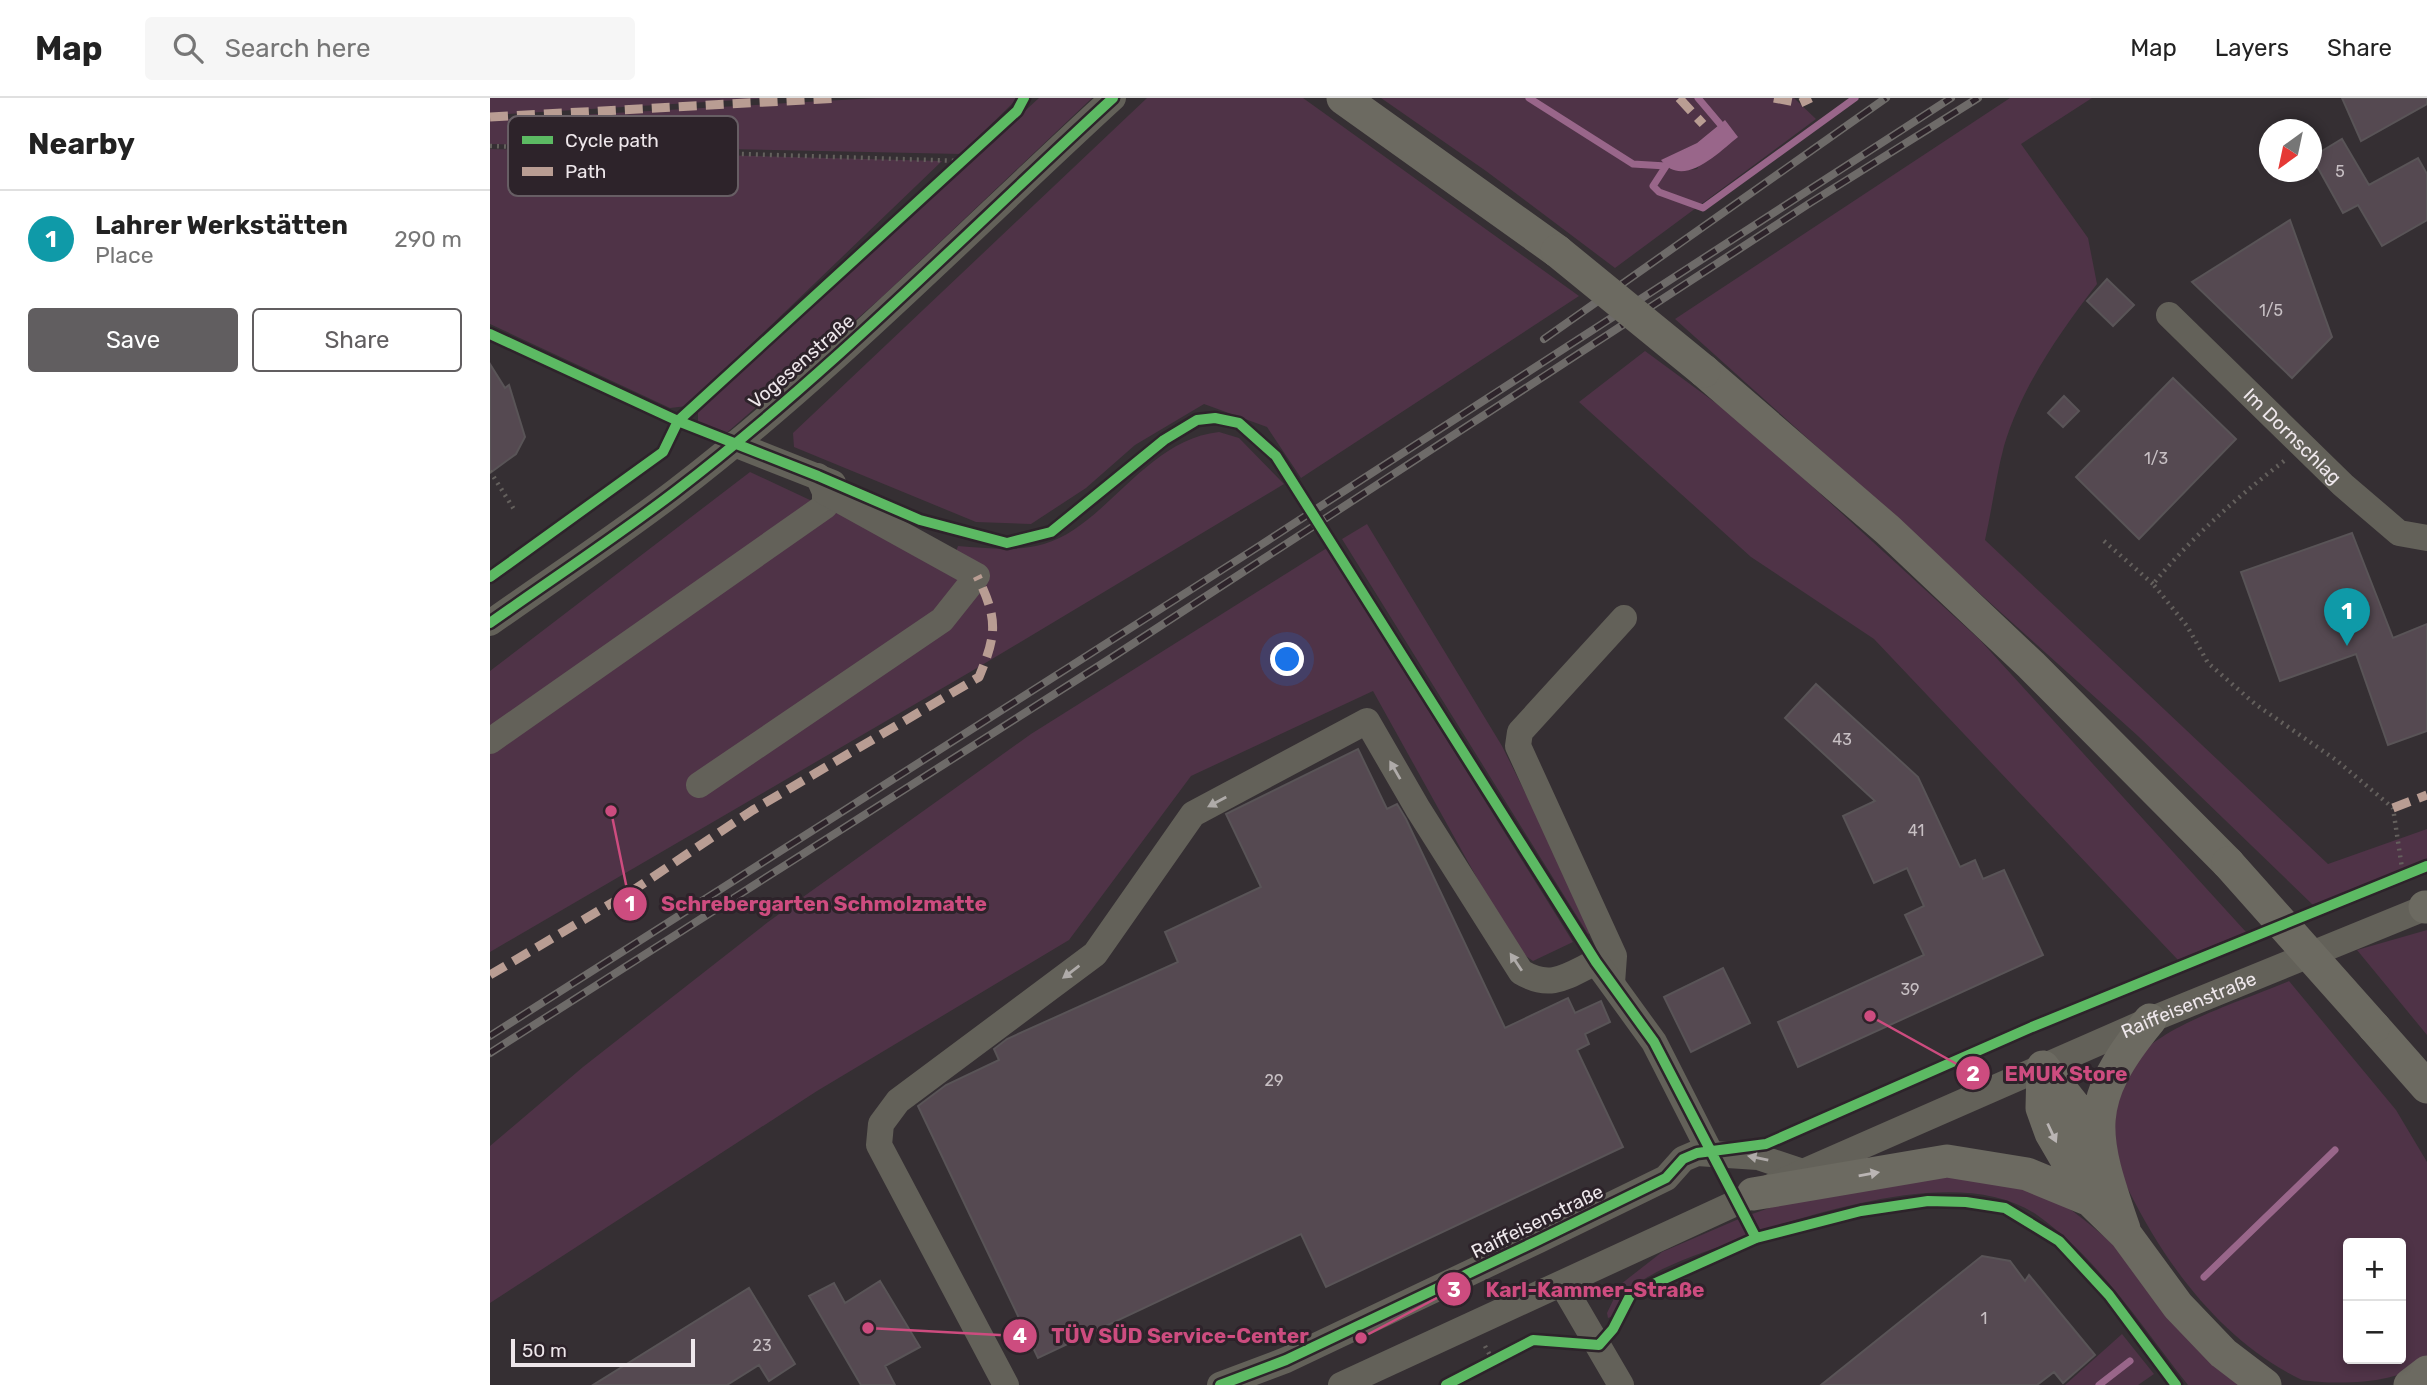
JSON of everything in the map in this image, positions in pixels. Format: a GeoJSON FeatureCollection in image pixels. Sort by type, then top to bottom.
{"type":"FeatureCollection","features":[{"type":"Feature","properties":{"kind":"main road"},"geometry":{"type":"LineString","coordinates":[[1343,98],[1557,251],[1704,371],[1888,530],[2031,665],[2228,863],[2427,1087]]}},
{"type":"Feature","properties":{"kind":"main road"},"geometry":{"type":"LineString","coordinates":[[2101,1164],[2098,1116],[2106,1084],[2128,1047],[2150,1020]]}},
{"type":"Feature","properties":{"kind":"main road"},"geometry":{"type":"LineString","coordinates":[[2043,1067],[2075,1107],[2101,1164],[2126,1235]]}},
{"type":"Feature","properties":{"kind":"main road"},"geometry":{"type":"LineString","coordinates":[[2043,1067],[2042,1108],[2051,1133],[2090,1200],[2126,1235],[2178,1306],[2223,1353],[2265,1385]]}},
{"type":"Feature","properties":{"kind":"main road"},"geometry":{"type":"LineString","coordinates":[[1753,1194],[1947,1161],[2028,1174],[2090,1200]]}},
{"type":"Feature","properties":{"kind":"main road"},"geometry":{"type":"LineString","coordinates":[[2410,1385],[2427,1372]]}},
{"type":"Feature","properties":{"kind":"street","name":"Vogesenstraße"},"geometry":{"type":"LineString","coordinates":[[490,623],[675,492],[734,444],[891,306],[1113,98]]}},
{"type":"Feature","properties":{"kind":"street","name":"Im Dornschlag"},"geometry":{"type":"LineString","coordinates":[[2169,315],[2303,447],[2399,533],[2427,538]]}},
{"type":"Feature","properties":{"kind":"street"},"geometry":{"type":"LineString","coordinates":[[699,785],[942,621],[977,576],[822,484],[734,444]]}},
{"type":"Feature","properties":{"kind":"street"},"geometry":{"type":"LineString","coordinates":[[822,484],[857,494]]}},
{"type":"Feature","properties":{"kind":"street"},"geometry":{"type":"LineString","coordinates":[[490,741],[825,506],[822,484]]}},
{"type":"Feature","properties":{"kind":"street"},"geometry":{"type":"LineString","coordinates":[[1006,1385],[879,1145],[881,1124],[898,1101],[1095,954],[1193,814],[1367,720],[1418,809],[1521,972],[1538,982],[1604,973],[1614,956],[1518,746],[1520,732],[1624,618]]}},
{"type":"Feature","properties":{"kind":"street","name":"Raiffeisenstraße"},"geometry":{"type":"LineString","coordinates":[[1341,1385],[1753,1194],[2150,1020],[2426,907]]}},
{"type":"Feature","properties":{"kind":"street"},"geometry":{"type":"LineString","coordinates":[[1604,973],[1654,1042],[1710,1152],[1758,1157],[1803,1172]]}},
{"type":"Feature","properties":{"kind":"street","name":"Raiffeisenstraße"},"geometry":{"type":"LineString","coordinates":[[1220,1385],[1322,1343],[1666,1178],[1683,1159],[1710,1152]]}},
{"type":"Feature","properties":{"kind":"street"},"geometry":{"type":"LineString","coordinates":[[1562,1284],[1621,1385]]}},
{"type":"Feature","properties":{"kind":"path"},"geometry":{"type":"LineString","coordinates":[[490,146],[508,147]]}},
{"type":"Feature","properties":{"kind":"path"},"geometry":{"type":"LineString","coordinates":[[738,154],[962,161]]}},
{"type":"Feature","properties":{"kind":"path"},"geometry":{"type":"LineString","coordinates":[[2153,584],[2187,543],[2228,505],[2303,447]]}},
{"type":"Feature","properties":{"kind":"path"},"geometry":{"type":"LineString","coordinates":[[490,471],[514,511]]}},
{"type":"Feature","properties":{"kind":"path"},"geometry":{"type":"LineString","coordinates":[[2104,541],[2153,584],[2187,626],[2208,663],[2255,704],[2336,760],[2392,808],[2403,876]]}},
{"type":"Feature","properties":{"kind":"shaded area"},"geometry":{"type":"Polygon","coordinates":[[[490,98],[771,98],[490,115],[490,98]]]}},
{"type":"Feature","properties":{"kind":"shaded area"},"geometry":{"type":"Polygon","coordinates":[[[876,98],[1018,98],[961,154],[738,149],[738,116],[560,116],[876,98]]]}},
{"type":"Feature","properties":{"kind":"shaded area"},"geometry":{"type":"Polygon","coordinates":[[[1039,98],[1092,98],[882,297],[723,436],[698,423],[698,411],[1039,98]]]}},
{"type":"Feature","properties":{"kind":"shaded area"},"geometry":{"type":"Polygon","coordinates":[[[1147,98],[1303,98],[1579,296],[1301,478],[1267,427],[1204,404],[1135,445],[1086,488],[1031,524],[976,522],[794,447],[793,433],[1147,98]]]}},
{"type":"Feature","properties":{"kind":"shaded area"},"geometry":{"type":"Polygon","coordinates":[[[1381,98],[1794,98],[1816,119],[1615,268],[1486,171],[1381,98]],[[1725,120],[1697,143],[1662,160],[1673,169],[1697,169],[1725,120]]]}},
{"type":"Feature","properties":{"kind":"shaded area"},"geometry":{"type":"Polygon","coordinates":[[[2010,98],[2092,98],[2021,144],[2088,238],[2097,284],[2043,360],[2021,402],[2004,446],[1985,540],[2328,864],[2427,829],[2427,862],[2313,905],[2138,736],[1675,319],[2010,98]]]}},
{"type":"Feature","properties":{"kind":"shaded area"},"geometry":{"type":"Polygon","coordinates":[[[508,119],[508,144],[490,144],[490,120],[508,119]]]}},
{"type":"Feature","properties":{"kind":"shaded area"},"geometry":{"type":"Polygon","coordinates":[[[1725,120],[1738,137],[1711,159],[1690,170],[1680,171],[1670,168],[1661,160],[1697,143],[1725,120]]]}},
{"type":"Feature","properties":{"kind":"shaded area"},"geometry":{"type":"Polygon","coordinates":[[[490,149],[508,149],[508,196],[738,196],[738,156],[942,161],[687,406],[670,408],[490,324],[490,149]]]}},
{"type":"Feature","properties":{"kind":"shaded area"},"geometry":{"type":"Polygon","coordinates":[[[1645,351],[1743,423],[1980,640],[2246,932],[2178,960],[1874,639],[1751,557],[1579,402],[1645,351]]]}},
{"type":"Feature","properties":{"kind":"shaded area"},"geometry":{"type":"Polygon","coordinates":[[[1219,432],[1239,438],[1284,484],[977,668],[490,952],[490,671],[750,472],[951,566],[958,546],[1023,548],[1044,544],[1066,534],[1087,520],[1147,466],[1169,450],[1193,438],[1219,432]]]}},
{"type":"Feature","properties":{"kind":"shaded area"},"geometry":{"type":"Polygon","coordinates":[[[1367,524],[1502,746],[1594,931],[1588,934],[1342,539],[1367,524]]]}},
{"type":"Feature","properties":{"kind":"shaded area"},"geometry":{"type":"Polygon","coordinates":[[[1327,548],[1573,942],[1533,961],[1517,950],[1373,691],[1191,776],[1069,940],[817,1091],[490,1303],[490,1146],[583,1067],[768,922],[1031,734],[1327,548]]]}},
{"type":"Feature","properties":{"kind":"shaded area"},"geometry":{"type":"Polygon","coordinates":[[[2427,930],[2427,1035],[2357,950],[2427,930]]]}},
{"type":"Feature","properties":{"kind":"shaded area"},"geometry":{"type":"Polygon","coordinates":[[[2289,981],[2396,1110],[2427,1162],[2427,1359],[2416,1368],[2367,1381],[2332,1382],[2302,1380],[2274,1364],[2247,1345],[2200,1300],[2161,1247],[2125,1184],[2110,1142],[2110,1125],[2120,1092],[2135,1061],[2163,1036],[2289,981]]]}},
{"type":"Feature","properties":{"kind":"shaded area"},"geometry":{"type":"Polygon","coordinates":[[[1978,1176],[2042,1193],[2076,1213],[2126,1257],[2242,1385],[2188,1385],[2118,1294],[2080,1252],[2037,1215],[2008,1201],[1974,1194],[1937,1192],[1899,1196],[1824,1212],[1759,1231],[1752,1214],[1801,1197],[1884,1179],[1978,1176]]]}},
{"type":"Feature","properties":{"kind":"shaded area"},"geometry":{"type":"Polygon","coordinates":[[[1741,1218],[1749,1236],[1650,1276],[1633,1287],[1620,1301],[1614,1316],[1608,1318],[1607,1313],[1621,1284],[1662,1252],[1741,1218]]]}},
{"type":"Feature","properties":{"kind":"shaded area"},"geometry":{"type":"Polygon","coordinates":[[[2122,1334],[2154,1374],[2138,1385],[2065,1385],[2122,1334]]]}},
{"type":"Feature","properties":{"kind":"building"},"geometry":{"type":"Polygon","coordinates":[[[2342,98],[2427,98],[2427,104],[2361,141],[2342,98]]]}},
{"type":"Feature","properties":{"kind":"building"},"geometry":{"type":"Polygon","coordinates":[[[2342,139],[2369,185],[2418,158],[2427,174],[2427,220],[2382,246],[2358,205],[2343,213],[2322,175],[2322,151],[2342,139]]]}},
{"type":"Feature","properties":{"kind":"building"},"geometry":{"type":"Polygon","coordinates":[[[2290,220],[2332,337],[2292,378],[2192,282],[2290,220]]]}},
{"type":"Feature","properties":{"kind":"building"},"geometry":{"type":"Polygon","coordinates":[[[2107,279],[2134,305],[2113,326],[2087,301],[2107,279]]]}},
{"type":"Feature","properties":{"kind":"building"},"geometry":{"type":"Polygon","coordinates":[[[490,364],[505,388],[509,385],[525,437],[516,454],[490,473],[490,364]]]}},
{"type":"Feature","properties":{"kind":"building"},"geometry":{"type":"Polygon","coordinates":[[[2173,378],[2236,439],[2139,539],[2076,477],[2173,378]]]}},
{"type":"Feature","properties":{"kind":"building"},"geometry":{"type":"Polygon","coordinates":[[[2064,396],[2079,411],[2063,427],[2048,413],[2064,396]]]}},
{"type":"Feature","properties":{"kind":"building"},"geometry":{"type":"Polygon","coordinates":[[[2352,533],[2393,638],[2427,624],[2427,731],[2388,745],[2356,654],[2280,681],[2241,572],[2352,533]]]}},
{"type":"Feature","properties":{"kind":"building"},"geometry":{"type":"Polygon","coordinates":[[[1816,684],[1918,777],[1960,867],[1975,860],[1983,879],[2004,870],[2043,955],[1798,1067],[1778,1022],[1924,955],[1905,915],[1924,906],[1907,868],[1874,883],[1843,816],[1875,801],[1785,718],[1816,684]]]}},
{"type":"Feature","properties":{"kind":"building"},"geometry":{"type":"Polygon","coordinates":[[[1358,749],[1387,809],[1397,804],[1406,819],[1505,1028],[1568,998],[1575,1013],[1601,1001],[1610,1022],[1585,1034],[1589,1044],[1577,1050],[1623,1147],[1326,1287],[1301,1234],[1038,1358],[918,1106],[946,1085],[999,1060],[994,1049],[1007,1039],[1178,962],[1165,932],[1261,887],[1226,814],[1358,749]]]}},
{"type":"Feature","properties":{"kind":"building"},"geometry":{"type":"Polygon","coordinates":[[[1723,968],[1750,1023],[1691,1052],[1664,997],[1723,968]]]}},
{"type":"Feature","properties":{"kind":"building"},"geometry":{"type":"Polygon","coordinates":[[[1982,1256],[2010,1261],[2025,1281],[2029,1275],[2095,1355],[2063,1383],[2054,1372],[2037,1385],[1821,1385],[1982,1256]]]}},
{"type":"Feature","properties":{"kind":"building"},"geometry":{"type":"Polygon","coordinates":[[[880,1281],[920,1347],[885,1366],[895,1385],[861,1385],[809,1296],[834,1283],[845,1303],[880,1281]]]}},
{"type":"Feature","properties":{"kind":"building"},"geometry":{"type":"Polygon","coordinates":[[[749,1288],[795,1364],[769,1381],[759,1365],[727,1385],[593,1385],[749,1288]]]}},
{"type":"Feature","properties":{"kind":"waterway"},"geometry":{"type":"LineString","coordinates":[[1529,98],[1633,164],[1666,166],[1653,186],[1659,192],[1703,208],[1855,98]]}},
{"type":"Feature","properties":{"kind":"waterway"},"geometry":{"type":"LineString","coordinates":[[1698,98],[1720,124]]}},
{"type":"Feature","properties":{"kind":"waterway"},"geometry":{"type":"LineString","coordinates":[[2204,1277],[2335,1150]]}},
{"type":"Feature","properties":{"kind":"waterway"},"geometry":{"type":"LineString","coordinates":[[2099,1385],[2130,1361]]}},
{"type":"Feature","properties":{"kind":"railway"},"geometry":{"type":"LineString","coordinates":[[1544,339],[1886,98]]}},
{"type":"Feature","properties":{"kind":"railway"},"geometry":{"type":"LineString","coordinates":[[490,1036],[1253,550],[1951,98]]}},
{"type":"Feature","properties":{"kind":"railway"},"geometry":{"type":"LineString","coordinates":[[490,1053],[1108,660],[1810,203],[1978,98]]}},
{"type":"Feature","properties":{"kind":"marked path"},"geometry":{"type":"LineString","coordinates":[[508,116],[840,98]]}},
{"type":"Feature","properties":{"kind":"marked path"},"geometry":{"type":"LineString","coordinates":[[1679,98],[1703,124]]}},
{"type":"Feature","properties":{"kind":"marked path"},"geometry":{"type":"LineString","coordinates":[[1774,98],[1800,103],[1811,98]]}},
{"type":"Feature","properties":{"kind":"marked path"},"geometry":{"type":"LineString","coordinates":[[490,117],[508,116]]}},
{"type":"Feature","properties":{"kind":"marked path"},"geometry":{"type":"LineString","coordinates":[[490,975],[632,891],[753,810],[979,677],[993,627],[989,604],[977,576]]}},
{"type":"Feature","properties":{"kind":"marked path"},"geometry":{"type":"LineString","coordinates":[[2393,808],[2427,795]]}},
{"type":"Feature","properties":{"kind":"cycle path"},"geometry":{"type":"LineString","coordinates":[[490,577],[663,452],[678,421],[1017,111],[1024,98]]}},
{"type":"Feature","properties":{"kind":"cycle path"},"geometry":{"type":"LineString","coordinates":[[490,623],[676,491],[789,398],[1113,98]]}},
{"type":"Feature","properties":{"kind":"cycle path"},"geometry":{"type":"LineString","coordinates":[[490,334],[678,421],[818,476],[920,520],[1007,543],[1051,532],[1164,440],[1197,420],[1215,418],[1239,423],[1276,456],[1596,962],[1654,1042],[1756,1238]]}},
{"type":"Feature","properties":{"kind":"cycle path"},"geometry":{"type":"LineString","coordinates":[[1220,1385],[1286,1360],[1539,1240],[1666,1178],[1683,1159],[1697,1153],[1766,1144],[2032,1027],[2427,866]]}},
{"type":"Feature","properties":{"kind":"cycle path"},"geometry":{"type":"LineString","coordinates":[[1446,1385],[1533,1340],[1599,1345],[1613,1329],[1631,1294],[1756,1238],[1861,1211],[1928,1201],[1966,1202],[2005,1208],[2059,1241],[2109,1295],[2176,1385]]}},
{"type":"Feature","properties":{"kind":"place","name":"Lahrer Werkstätten"},"geometry":{"type":"Point","coordinates":[2347,646]}},
{"type":"Feature","properties":{"kind":"place","name":"Schrebergarten Schmolzmatte"},"geometry":{"type":"Point","coordinates":[611,811]}},
{"type":"Feature","properties":{"kind":"place","name":"EMUK Store"},"geometry":{"type":"Point","coordinates":[1870,1016]}},
{"type":"Feature","properties":{"kind":"place","name":"TÜV SÜD Service-Center"},"geometry":{"type":"Point","coordinates":[868,1328]}},
{"type":"Feature","properties":{"kind":"place","name":"Karl-Kammer-Straße"},"geometry":{"type":"Point","coordinates":[1361,1338]}}]}
